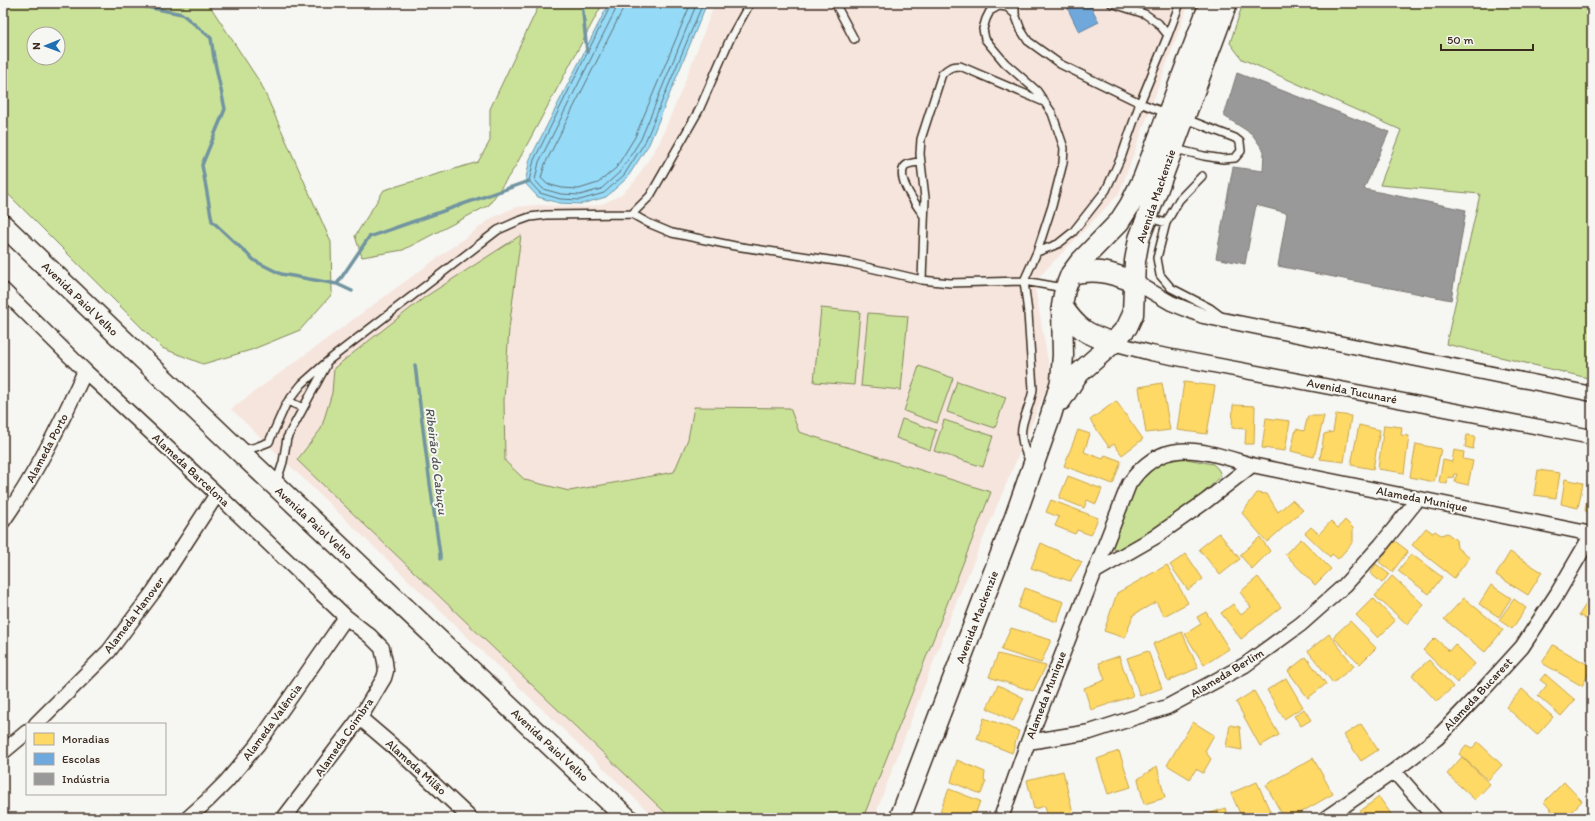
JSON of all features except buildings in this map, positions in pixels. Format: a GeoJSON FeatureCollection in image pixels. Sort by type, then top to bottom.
{"type":"FeatureCollection","features":[{"type":"Feature","properties":{"kind":"main road","name":"Avenida Mackenzie"},"geometry":{"type":"LineString","coordinates":[[1051,415],[1077,375],[1113,343],[1127,327],[1133,314],[1135,262],[1139,239],[1172,148],[1176,116],[1210,3]]}},
{"type":"Feature","properties":{"kind":"main road","name":"Avenida Mackenzie"},"geometry":{"type":"LineString","coordinates":[[900,818],[1051,415],[1060,381],[1066,290],[1080,262],[1117,223],[1130,205],[1176,116],[1227,3]]}},
{"type":"Feature","properties":{"kind":"main road","name":"Avenida Paiol Velho"},"geometry":{"type":"LineString","coordinates":[[3,225],[239,451],[627,818]]}},
{"type":"Feature","properties":{"kind":"main road","name":"Avenida Paiol Velho"},"geometry":{"type":"LineString","coordinates":[[3,242],[266,496],[608,818]]}},
{"type":"Feature","properties":{"kind":"main road"},"geometry":{"type":"LineString","coordinates":[[1113,343],[1092,336],[1072,321],[1066,290],[1086,271],[1103,271],[1135,282]]}},
{"type":"Feature","properties":{"kind":"street"},"geometry":{"type":"LineString","coordinates":[[1135,282],[1187,310],[1203,316],[1592,394]]}},
{"type":"Feature","properties":{"kind":"street","name":"Alameda Barcelona"},"geometry":{"type":"LineString","coordinates":[[3,290],[85,371],[346,617],[370,636],[382,648]]}},
{"type":"Feature","properties":{"kind":"street","name":"Avenida Tucunaré"},"geometry":{"type":"LineString","coordinates":[[1113,343],[1151,353],[1592,437]]}},
{"type":"Feature","properties":{"kind":"street","name":"Alameda Porto"},"geometry":{"type":"LineString","coordinates":[[3,521],[24,492],[48,448],[85,371]]}},
{"type":"Feature","properties":{"kind":"street","name":"Alameda Munique"},"geometry":{"type":"LineString","coordinates":[[1001,818],[1028,742],[1129,484],[1147,462],[1157,456],[1171,451],[1188,450],[1220,456],[1252,465],[1592,534]]}},
{"type":"Feature","properties":{"kind":"street"},"geometry":{"type":"LineString","coordinates":[[1094,572],[1155,537],[1206,501],[1252,465]]}},
{"type":"Feature","properties":{"kind":"street","name":"Alameda Hanover"},"geometry":{"type":"LineString","coordinates":[[37,723],[109,651],[154,591],[217,494]]}},
{"type":"Feature","properties":{"kind":"street","name":"Alameda Berlim"},"geometry":{"type":"LineString","coordinates":[[1028,742],[1090,732],[1161,709],[1245,665],[1302,624],[1345,585],[1381,545],[1418,499]]}},
{"type":"Feature","properties":{"kind":"street","name":"Alameda Bucarest"},"geometry":{"type":"LineString","coordinates":[[1326,818],[1394,771],[1437,738],[1482,691],[1522,646],[1557,594],[1592,534]]}},
{"type":"Feature","properties":{"kind":"street","name":"Alameda Valência"},"geometry":{"type":"LineString","coordinates":[[188,818],[226,782],[250,753],[346,617]]}},
{"type":"Feature","properties":{"kind":"street","name":"Alameda Coimbra"},"geometry":{"type":"LineString","coordinates":[[284,818],[360,718],[384,678],[386,671],[382,648]]}},
{"type":"Feature","properties":{"kind":"street","name":"Alameda Milão"},"geometry":{"type":"LineString","coordinates":[[360,718],[401,753],[470,818]]}},
{"type":"Feature","properties":{"kind":"street"},"geometry":{"type":"LineString","coordinates":[[3,752],[26,733]]}},
{"type":"Feature","properties":{"kind":"street"},"geometry":{"type":"LineString","coordinates":[[1394,771],[1435,818]]}},
{"type":"Feature","properties":{"kind":"lane"},"geometry":{"type":"LineString","coordinates":[[632,214],[650,196],[699,110],[730,39],[750,3]]}},
{"type":"Feature","properties":{"kind":"lane"},"geometry":{"type":"LineString","coordinates":[[835,3],[854,39]]}},
{"type":"Feature","properties":{"kind":"lane"},"geometry":{"type":"LineString","coordinates":[[1015,3],[1015,14],[1021,30],[1028,41],[1060,64],[1140,103],[1235,138],[1240,142],[1242,151],[1236,158],[1223,159],[1172,148]]}},
{"type":"Feature","properties":{"kind":"lane"},"geometry":{"type":"LineString","coordinates":[[1111,3],[1145,14],[1158,23],[1168,35]]}},
{"type":"Feature","properties":{"kind":"lane"},"geometry":{"type":"LineString","coordinates":[[1037,252],[1058,244],[1073,232],[1106,190],[1122,155],[1140,103],[1180,3]]}},
{"type":"Feature","properties":{"kind":"lane"},"geometry":{"type":"LineString","coordinates":[[1015,14],[1007,7],[999,6],[990,12],[983,29],[985,39],[1005,63],[1037,91],[1052,113],[1064,148],[1061,170],[1037,252],[1024,281],[1028,313],[1032,399],[1023,426],[1021,439],[1032,467]]}},
{"type":"Feature","properties":{"kind":"lane"},"geometry":{"type":"LineString","coordinates":[[922,280],[925,198],[920,154],[921,139],[942,74],[947,68],[960,66],[1044,102]]}},
{"type":"Feature","properties":{"kind":"lane"},"geometry":{"type":"LineString","coordinates":[[921,162],[908,164],[903,170],[902,176],[905,186],[924,216]]}},
{"type":"Feature","properties":{"kind":"lane"},"geometry":{"type":"LineString","coordinates":[[1202,176],[1179,200],[1166,223],[1157,258],[1160,275],[1171,288],[1218,313],[1224,321]]}},
{"type":"Feature","properties":{"kind":"lane"},"geometry":{"type":"LineString","coordinates":[[239,451],[268,444],[280,414],[288,401],[302,384],[329,360],[498,230],[530,217],[546,215],[632,214],[648,223],[672,233],[735,246],[849,263],[922,280],[950,283],[1024,281],[1066,290]]}},
{"type":"Feature","properties":{"kind":"lane"},"geometry":{"type":"LineString","coordinates":[[1146,218],[1166,223]]}},
{"type":"Feature","properties":{"kind":"lane"},"geometry":{"type":"LineString","coordinates":[[276,486],[283,462],[287,438],[329,360]]}},
{"type":"Feature","properties":{"kind":"lane"},"geometry":{"type":"LineString","coordinates":[[288,401],[302,408]]}},
{"type":"Feature","properties":{"kind":"lane"},"geometry":{"type":"LineString","coordinates":[[273,434],[287,438]]}},
{"type":"Feature","properties":{"kind":"shaded area"},"geometry":{"type":"Polygon","coordinates":[[[715,3],[1189,3],[1119,194],[1034,282],[1051,378],[953,610],[874,818],[655,818],[231,409],[492,218],[516,207],[538,205],[585,207],[602,204],[621,195],[635,181],[659,143],[680,94],[715,3]]]}},
{"type":"Feature","properties":{"kind":"green space"},"geometry":{"type":"Polygon","coordinates":[[[3,3],[208,3],[261,84],[331,242],[332,294],[300,330],[251,350],[203,364],[162,348],[3,189],[3,3]]]}},
{"type":"Feature","properties":{"kind":"green space"},"geometry":{"type":"Polygon","coordinates":[[[540,3],[603,3],[515,167],[489,205],[403,250],[362,257],[355,236],[384,190],[478,162],[490,141],[490,109],[540,3]]]}},
{"type":"Feature","properties":{"kind":"green space"},"geometry":{"type":"Polygon","coordinates":[[[1243,3],[1592,3],[1592,379],[1446,344],[1480,194],[1380,185],[1401,130],[1242,59],[1230,43],[1243,3]]]}},
{"type":"Feature","properties":{"kind":"green space"},"geometry":{"type":"Polygon","coordinates":[[[521,235],[509,329],[504,400],[505,461],[525,480],[569,491],[674,472],[688,439],[694,407],[790,408],[799,432],[991,492],[863,818],[671,818],[297,460],[321,429],[332,393],[334,368],[425,297],[521,235]]]}},
{"type":"Feature","properties":{"kind":"green space"},"geometry":{"type":"Polygon","coordinates":[[[821,308],[860,312],[854,385],[814,382],[821,308]]]}},
{"type":"Feature","properties":{"kind":"green space"},"geometry":{"type":"Polygon","coordinates":[[[868,313],[908,316],[901,390],[861,386],[868,313]]]}},
{"type":"Feature","properties":{"kind":"green space"},"geometry":{"type":"Polygon","coordinates":[[[919,366],[953,378],[937,423],[904,411],[919,366]]]}},
{"type":"Feature","properties":{"kind":"green space"},"geometry":{"type":"Polygon","coordinates":[[[957,381],[1006,397],[995,428],[947,412],[957,381]]]}},
{"type":"Feature","properties":{"kind":"green space"},"geometry":{"type":"Polygon","coordinates":[[[902,419],[936,430],[930,450],[896,438],[902,419]]]}},
{"type":"Feature","properties":{"kind":"green space"},"geometry":{"type":"Polygon","coordinates":[[[944,420],[993,436],[983,467],[934,451],[944,420]]]}},
{"type":"Feature","properties":{"kind":"green space"},"geometry":{"type":"Polygon","coordinates":[[[1171,456],[1213,464],[1221,475],[1199,497],[1174,516],[1120,550],[1113,549],[1110,545],[1140,474],[1171,456]]]}},
{"type":"Feature","properties":{"kind":"water"},"geometry":{"type":"Polygon","coordinates":[[[609,3],[707,3],[649,144],[627,178],[606,197],[581,204],[559,203],[538,197],[525,183],[530,159],[609,3]]]}},
{"type":"Feature","properties":{"kind":"waterway","name":"Ribeirão do Cabuçu"},"geometry":{"type":"LineString","coordinates":[[127,3],[182,14],[211,38],[225,109],[202,165],[212,221],[255,261],[281,274],[337,284],[352,291]]}},
{"type":"Feature","properties":{"kind":"waterway"},"geometry":{"type":"LineString","coordinates":[[582,3],[587,52]]}},
{"type":"Feature","properties":{"kind":"waterway"},"geometry":{"type":"LineString","coordinates":[[337,284],[369,237],[529,181]]}},
{"type":"Feature","properties":{"kind":"waterway","name":"Ribeirão do Cabuçu"},"geometry":{"type":"LineString","coordinates":[[415,365],[440,559]]}}]}
